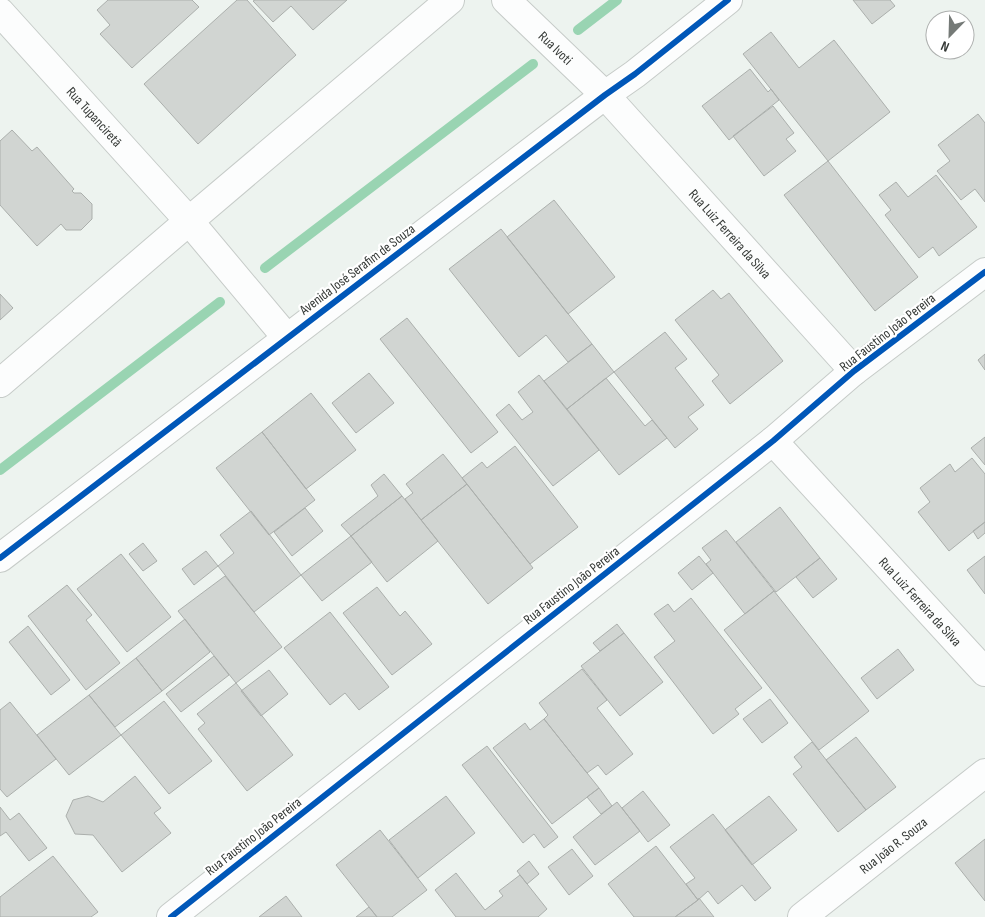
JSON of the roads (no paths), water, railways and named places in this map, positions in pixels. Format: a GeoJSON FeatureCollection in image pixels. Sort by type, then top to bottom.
{"type":"FeatureCollection","features":[{"type":"Feature","properties":{"kind":"street"},"geometry":{"type":"LineString","coordinates":[[0,383],[450,0]]}},
{"type":"Feature","properties":{"kind":"street","name":"Rua Ivoti"},"geometry":{"type":"LineString","coordinates":[[506,0],[605,95]]}},
{"type":"Feature","properties":{"kind":"street","name":"Avenida José Serafim de Souza"},"geometry":{"type":"LineString","coordinates":[[0,558],[635,74],[728,0]]}},
{"type":"Feature","properties":{"kind":"street","name":"Rua Tupanciretã"},"geometry":{"type":"LineString","coordinates":[[0,12],[189,221],[287,338]]}},
{"type":"Feature","properties":{"kind":"street","name":"Rua Luiz Ferreira da Silva"},"geometry":{"type":"LineString","coordinates":[[605,95],[854,371]]}},
{"type":"Feature","properties":{"kind":"street","name":"Rua Faustino João Pereira"},"geometry":{"type":"LineString","coordinates":[[172,917],[773,441],[854,371],[985,272]]}},
{"type":"Feature","properties":{"kind":"street","name":"Rua Luiz Ferreira da Silva"},"geometry":{"type":"LineString","coordinates":[[773,441],[985,672]]}},
{"type":"Feature","properties":{"kind":"street","name":"Rua João R. Souza"},"geometry":{"type":"LineString","coordinates":[[802,917],[985,773]]}},
{"type":"Feature","properties":{"kind":"waterway"},"geometry":{"type":"LineString","coordinates":[[578,30],[617,0]]}},
{"type":"Feature","properties":{"kind":"waterway"},"geometry":{"type":"LineString","coordinates":[[265,268],[533,64]]}},
{"type":"Feature","properties":{"kind":"waterway"},"geometry":{"type":"LineString","coordinates":[[0,470],[220,302]]}}]}
